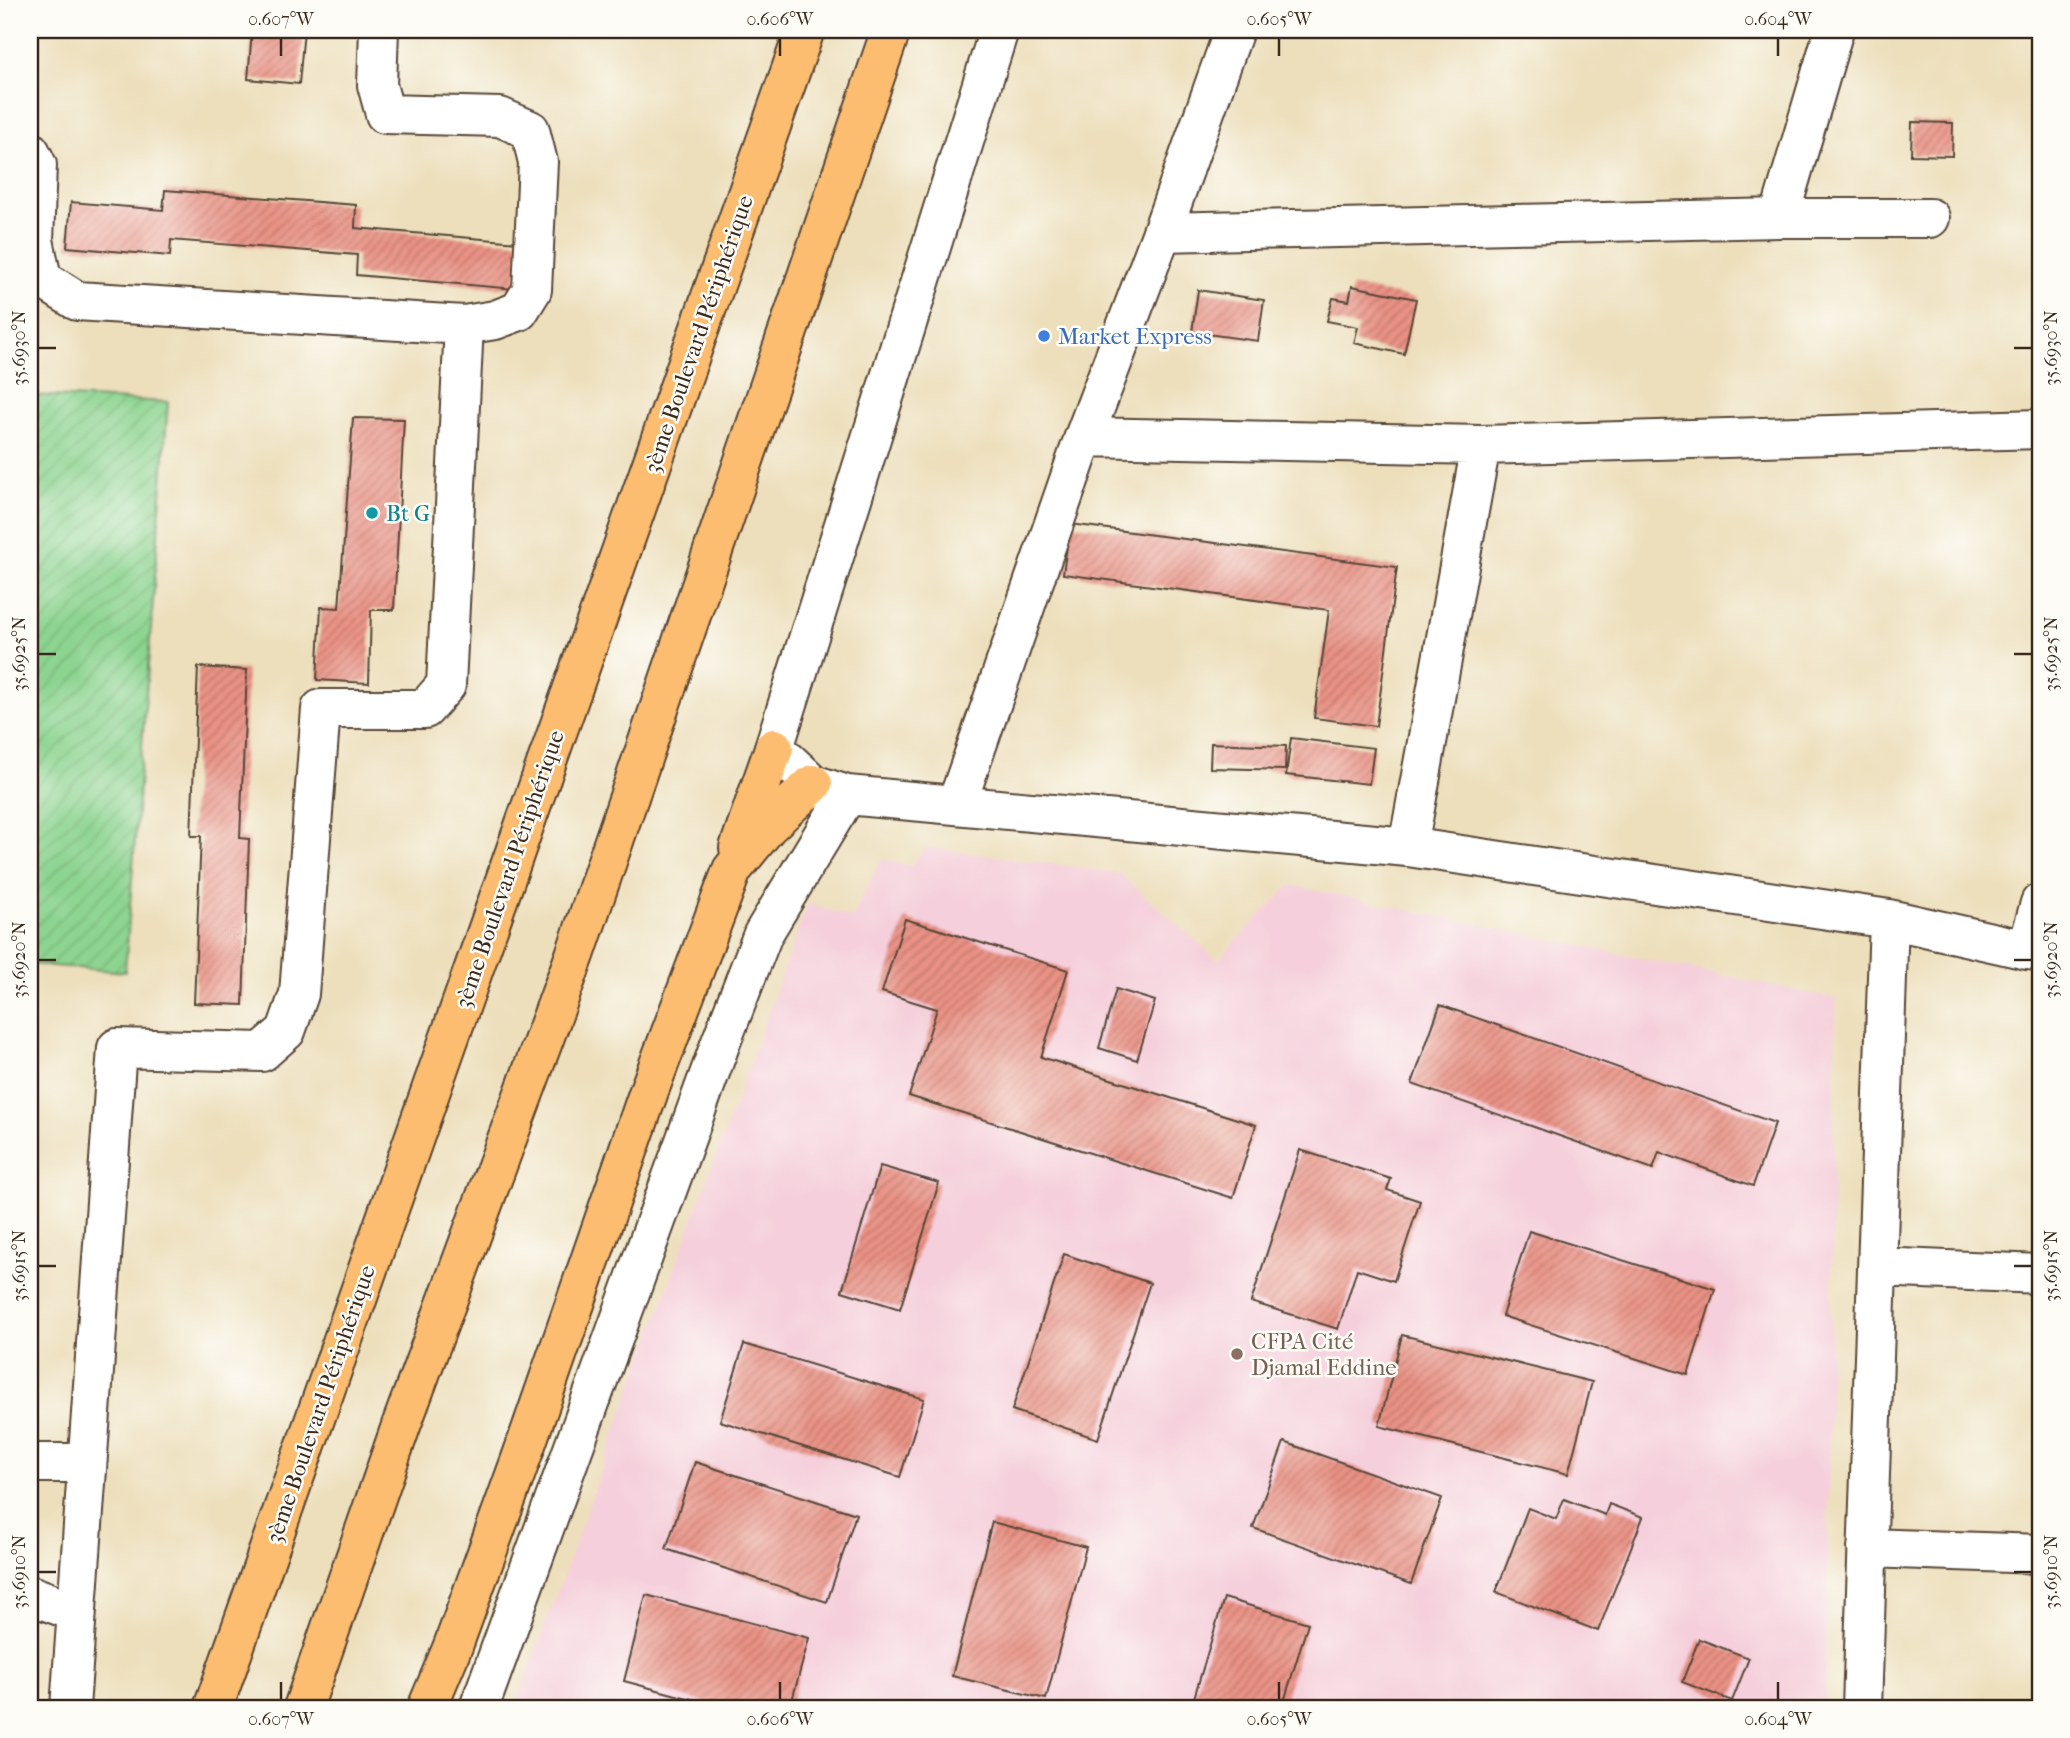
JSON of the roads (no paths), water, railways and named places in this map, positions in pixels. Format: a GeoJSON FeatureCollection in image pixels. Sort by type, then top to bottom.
{"type":"FeatureCollection","features":[{"type":"Feature","properties":{"kind":"highway","name":"3ème Boulevard Périphérique"},"geometry":{"type":"LineString","coordinates":[[213,1708],[805,30]]}},
{"type":"Feature","properties":{"kind":"highway"},"geometry":{"type":"LineString","coordinates":[[303,1708],[401,1426],[575,955],[891,30]]}},
{"type":"Feature","properties":{"kind":"highway"},"geometry":{"type":"LineString","coordinates":[[427,1708],[467,1608],[522,1456],[650,1088],[732,870],[774,748]]}},
{"type":"Feature","properties":{"kind":"highway"},"geometry":{"type":"LineString","coordinates":[[732,870],[768,826],[830,790]]}},
{"type":"Feature","properties":{"kind":"street"},"geometry":{"type":"LineString","coordinates":[[30,150],[37,165],[34,240],[42,279],[77,301],[464,325],[495,320],[519,311],[532,290],[538,162],[530,130],[500,117],[385,114],[377,85],[379,30]]}},
{"type":"Feature","properties":{"kind":"street"},"geometry":{"type":"LineString","coordinates":[[999,30],[774,748],[830,790],[1408,847],[1889,919],[2034,951],[2040,902]]}},
{"type":"Feature","properties":{"kind":"street"},"geometry":{"type":"LineString","coordinates":[[957,803],[1084,437],[1162,232],[1234,30]]}},
{"type":"Feature","properties":{"kind":"street"},"geometry":{"type":"LineString","coordinates":[[1779,218],[1834,30]]}},
{"type":"Feature","properties":{"kind":"street"},"geometry":{"type":"LineString","coordinates":[[1162,232],[1779,218],[1930,218]]}},
{"type":"Feature","properties":{"kind":"street"},"geometry":{"type":"LineString","coordinates":[[69,1708],[117,1048],[262,1052],[286,1031],[299,994],[321,709],[425,709],[446,685],[464,325]]}},
{"type":"Feature","properties":{"kind":"street"},"geometry":{"type":"LineString","coordinates":[[1084,437],[1481,445],[2040,429]]}},
{"type":"Feature","properties":{"kind":"street"},"geometry":{"type":"LineString","coordinates":[[1408,847],[1481,445]]}},
{"type":"Feature","properties":{"kind":"street"},"geometry":{"type":"LineString","coordinates":[[479,1708],[721,1042],[763,934],[830,790]]}},
{"type":"Feature","properties":{"kind":"street"},"geometry":{"type":"LineString","coordinates":[[1862,1708],[1889,919]]}},
{"type":"Feature","properties":{"kind":"street"},"geometry":{"type":"LineString","coordinates":[[1877,1267],[2040,1274]]}},
{"type":"Feature","properties":{"kind":"street"},"geometry":{"type":"LineString","coordinates":[[30,1462],[87,1462]]}},
{"type":"Feature","properties":{"kind":"street"},"geometry":{"type":"LineString","coordinates":[[1867,1548],[2040,1554]]}},
{"type":"Feature","properties":{"kind":"street"},"geometry":{"type":"LineString","coordinates":[[30,1595],[76,1612]]}},
{"type":"Feature","properties":{"kind":"place","name":"Market Express"},"geometry":{"type":"Point","coordinates":[1044,336]}},
{"type":"Feature","properties":{"kind":"place","name":"Bt G"},"geometry":{"type":"Point","coordinates":[372,513]}},
{"type":"Feature","properties":{"kind":"place","name":"CFPA Cité Djamal Eddine"},"geometry":{"type":"Point","coordinates":[1237,1354]}}]}
